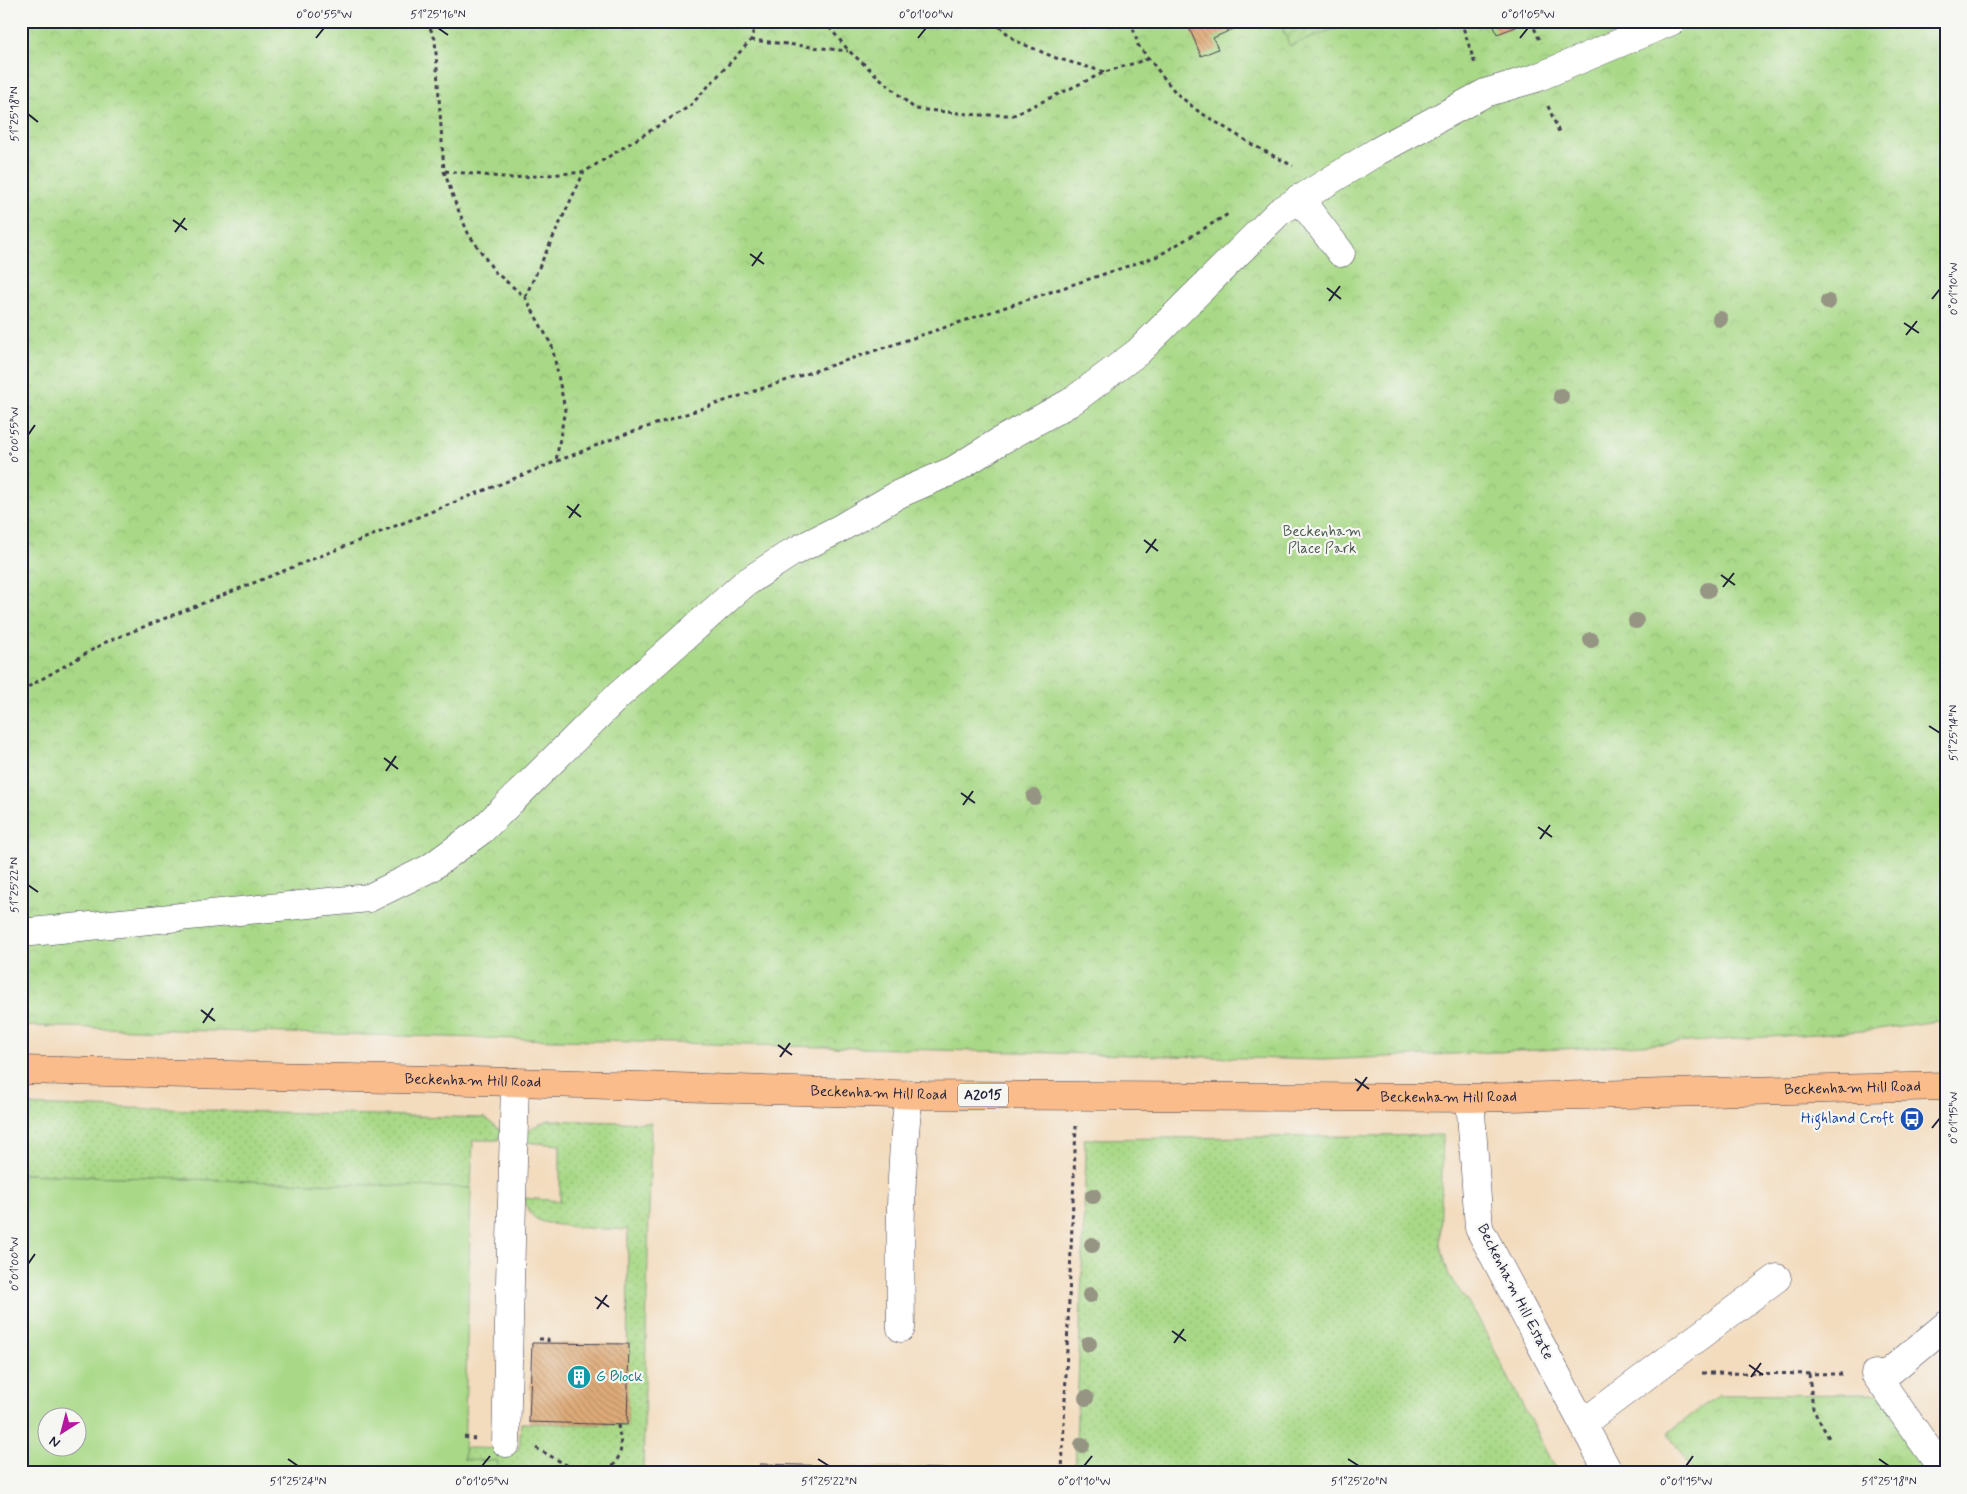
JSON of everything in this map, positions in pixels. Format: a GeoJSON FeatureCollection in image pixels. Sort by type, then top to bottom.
{"type":"FeatureCollection","features":[{"type":"Feature","properties":{"kind":"main road","name":"Beckenham Hill Road"},"geometry":{"type":"LineString","coordinates":[[21,1070],[909,1094],[1077,1096],[1470,1098],[1946,1086]]}},
{"type":"Feature","properties":{"kind":"street"},"geometry":{"type":"LineString","coordinates":[[21,933],[369,898],[430,868],[482,830],[619,695],[744,584],[791,553],[899,494],[954,470],[1000,441],[1070,402],[1138,352],[1279,212],[1378,151],[1485,94],[1536,78],[1672,21]]}},
{"type":"Feature","properties":{"kind":"street"},"geometry":{"type":"LineString","coordinates":[[1307,193],[1341,252]]}},
{"type":"Feature","properties":{"kind":"street"},"geometry":{"type":"LineString","coordinates":[[506,1443],[515,1082]]}},
{"type":"Feature","properties":{"kind":"street"},"geometry":{"type":"LineString","coordinates":[[900,1328],[899,1237],[902,1157],[909,1094]]}},
{"type":"Feature","properties":{"kind":"street","name":"Beckenham Hill Estate"},"geometry":{"type":"LineString","coordinates":[[1470,1098],[1479,1228],[1609,1473]]}},
{"type":"Feature","properties":{"kind":"street"},"geometry":{"type":"LineString","coordinates":[[1583,1423],[1777,1278]]}},
{"type":"Feature","properties":{"kind":"street"},"geometry":{"type":"LineString","coordinates":[[1945,1473],[1881,1374],[1946,1325]]}},
{"type":"Feature","properties":{"kind":"path"},"geometry":{"type":"LineString","coordinates":[[427,21],[435,39],[444,171],[455,202],[468,233],[495,272],[525,297],[552,346],[564,409],[556,461]]}},
{"type":"Feature","properties":{"kind":"path"},"geometry":{"type":"LineString","coordinates":[[444,171],[512,178],[584,172],[690,106],[752,40],[756,21]]}},
{"type":"Feature","properties":{"kind":"path"},"geometry":{"type":"LineString","coordinates":[[824,21],[849,51],[915,109],[979,115],[1014,115],[1105,72],[1148,59]]}},
{"type":"Feature","properties":{"kind":"path"},"geometry":{"type":"LineString","coordinates":[[993,21],[1016,41],[1056,58],[1105,72]]}},
{"type":"Feature","properties":{"kind":"path"},"geometry":{"type":"LineString","coordinates":[[1131,21],[1138,45],[1176,93],[1198,111],[1253,145],[1302,171],[1307,193]]}},
{"type":"Feature","properties":{"kind":"path"},"geometry":{"type":"LineString","coordinates":[[1461,21],[1477,71]]}},
{"type":"Feature","properties":{"kind":"path"},"geometry":{"type":"LineString","coordinates":[[752,40],[849,51]]}},
{"type":"Feature","properties":{"kind":"path"},"geometry":{"type":"LineString","coordinates":[[525,297],[584,172]]}},
{"type":"Feature","properties":{"kind":"path"},"geometry":{"type":"LineString","coordinates":[[21,691],[106,642],[556,461],[620,436],[1158,256],[1234,211]]}},
{"type":"Feature","properties":{"kind":"path"},"geometry":{"type":"LineString","coordinates":[[1062,1473],[1077,1096]]}},
{"type":"Feature","properties":{"kind":"path"},"geometry":{"type":"LineString","coordinates":[[1700,1373],[1881,1374]]}},
{"type":"Feature","properties":{"kind":"path"},"geometry":{"type":"LineString","coordinates":[[1809,1374],[1813,1409],[1829,1438]]}},
{"type":"Feature","properties":{"kind":"path"},"geometry":{"type":"LineString","coordinates":[[608,1473],[622,1450],[618,1425]]}},
{"type":"Feature","properties":{"kind":"green space","name":"Beckenham Place Park"},"geometry":{"type":"Polygon","coordinates":[[[21,21],[1946,21],[1946,1020],[1863,1031],[1625,1046],[1322,1060],[21,1026],[21,21]]]}},
{"type":"Feature","properties":{"kind":"green space"},"geometry":{"type":"Polygon","coordinates":[[[1279,21],[1355,21],[1290,46],[1279,21]]]}},
{"type":"Feature","properties":{"kind":"green space"},"geometry":{"type":"Polygon","coordinates":[[[21,1105],[485,1118],[501,1131],[499,1140],[473,1140],[471,1188],[21,1174],[21,1105]]]}},
{"type":"Feature","properties":{"kind":"green space"},"geometry":{"type":"Polygon","coordinates":[[[549,1120],[651,1123],[643,1473],[497,1473],[497,1461],[464,1461],[464,1448],[519,1449],[521,1423],[627,1425],[628,1230],[552,1224],[535,1218],[531,1214],[524,1198],[560,1201],[560,1145],[524,1142],[530,1130],[549,1120]]]}},
{"type":"Feature","properties":{"kind":"green space"},"geometry":{"type":"Polygon","coordinates":[[[1443,1135],[1440,1243],[1449,1276],[1476,1314],[1557,1473],[1075,1473],[1086,1154],[1084,1139],[1443,1135]]]}},
{"type":"Feature","properties":{"kind":"green space"},"geometry":{"type":"Polygon","coordinates":[[[21,1174],[471,1188],[464,1460],[498,1461],[497,1473],[21,1473],[21,1174]]]}},
{"type":"Feature","properties":{"kind":"green space"},"geometry":{"type":"Polygon","coordinates":[[[1890,1394],[1938,1473],[1694,1473],[1668,1433],[1718,1395],[1890,1394]]]}},
{"type":"Feature","properties":{"kind":"building"},"geometry":{"type":"Polygon","coordinates":[[[1196,21],[1240,21],[1242,25],[1213,38],[1218,49],[1201,56],[1188,25],[1196,21]]]}},
{"type":"Feature","properties":{"kind":"building"},"geometry":{"type":"Polygon","coordinates":[[[1492,21],[1514,21],[1516,27],[1497,34],[1492,21]]]}},
{"type":"Feature","properties":{"kind":"building","name":"G Block"},"geometry":{"type":"Polygon","coordinates":[[[532,1343],[629,1344],[627,1425],[529,1422],[532,1343]]]}},
{"type":"Feature","properties":{"kind":"building"},"geometry":{"type":"Polygon","coordinates":[[[760,1464],[945,1469],[944,1473],[760,1473],[760,1464]]]}},
{"type":"Feature","properties":{"kind":"place","name":"Highland Croft"},"geometry":{"type":"Point","coordinates":[1912,1119]}},
{"type":"Feature","properties":{"kind":"place","name":"G Block"},"geometry":{"type":"Point","coordinates":[579,1377]}}]}
